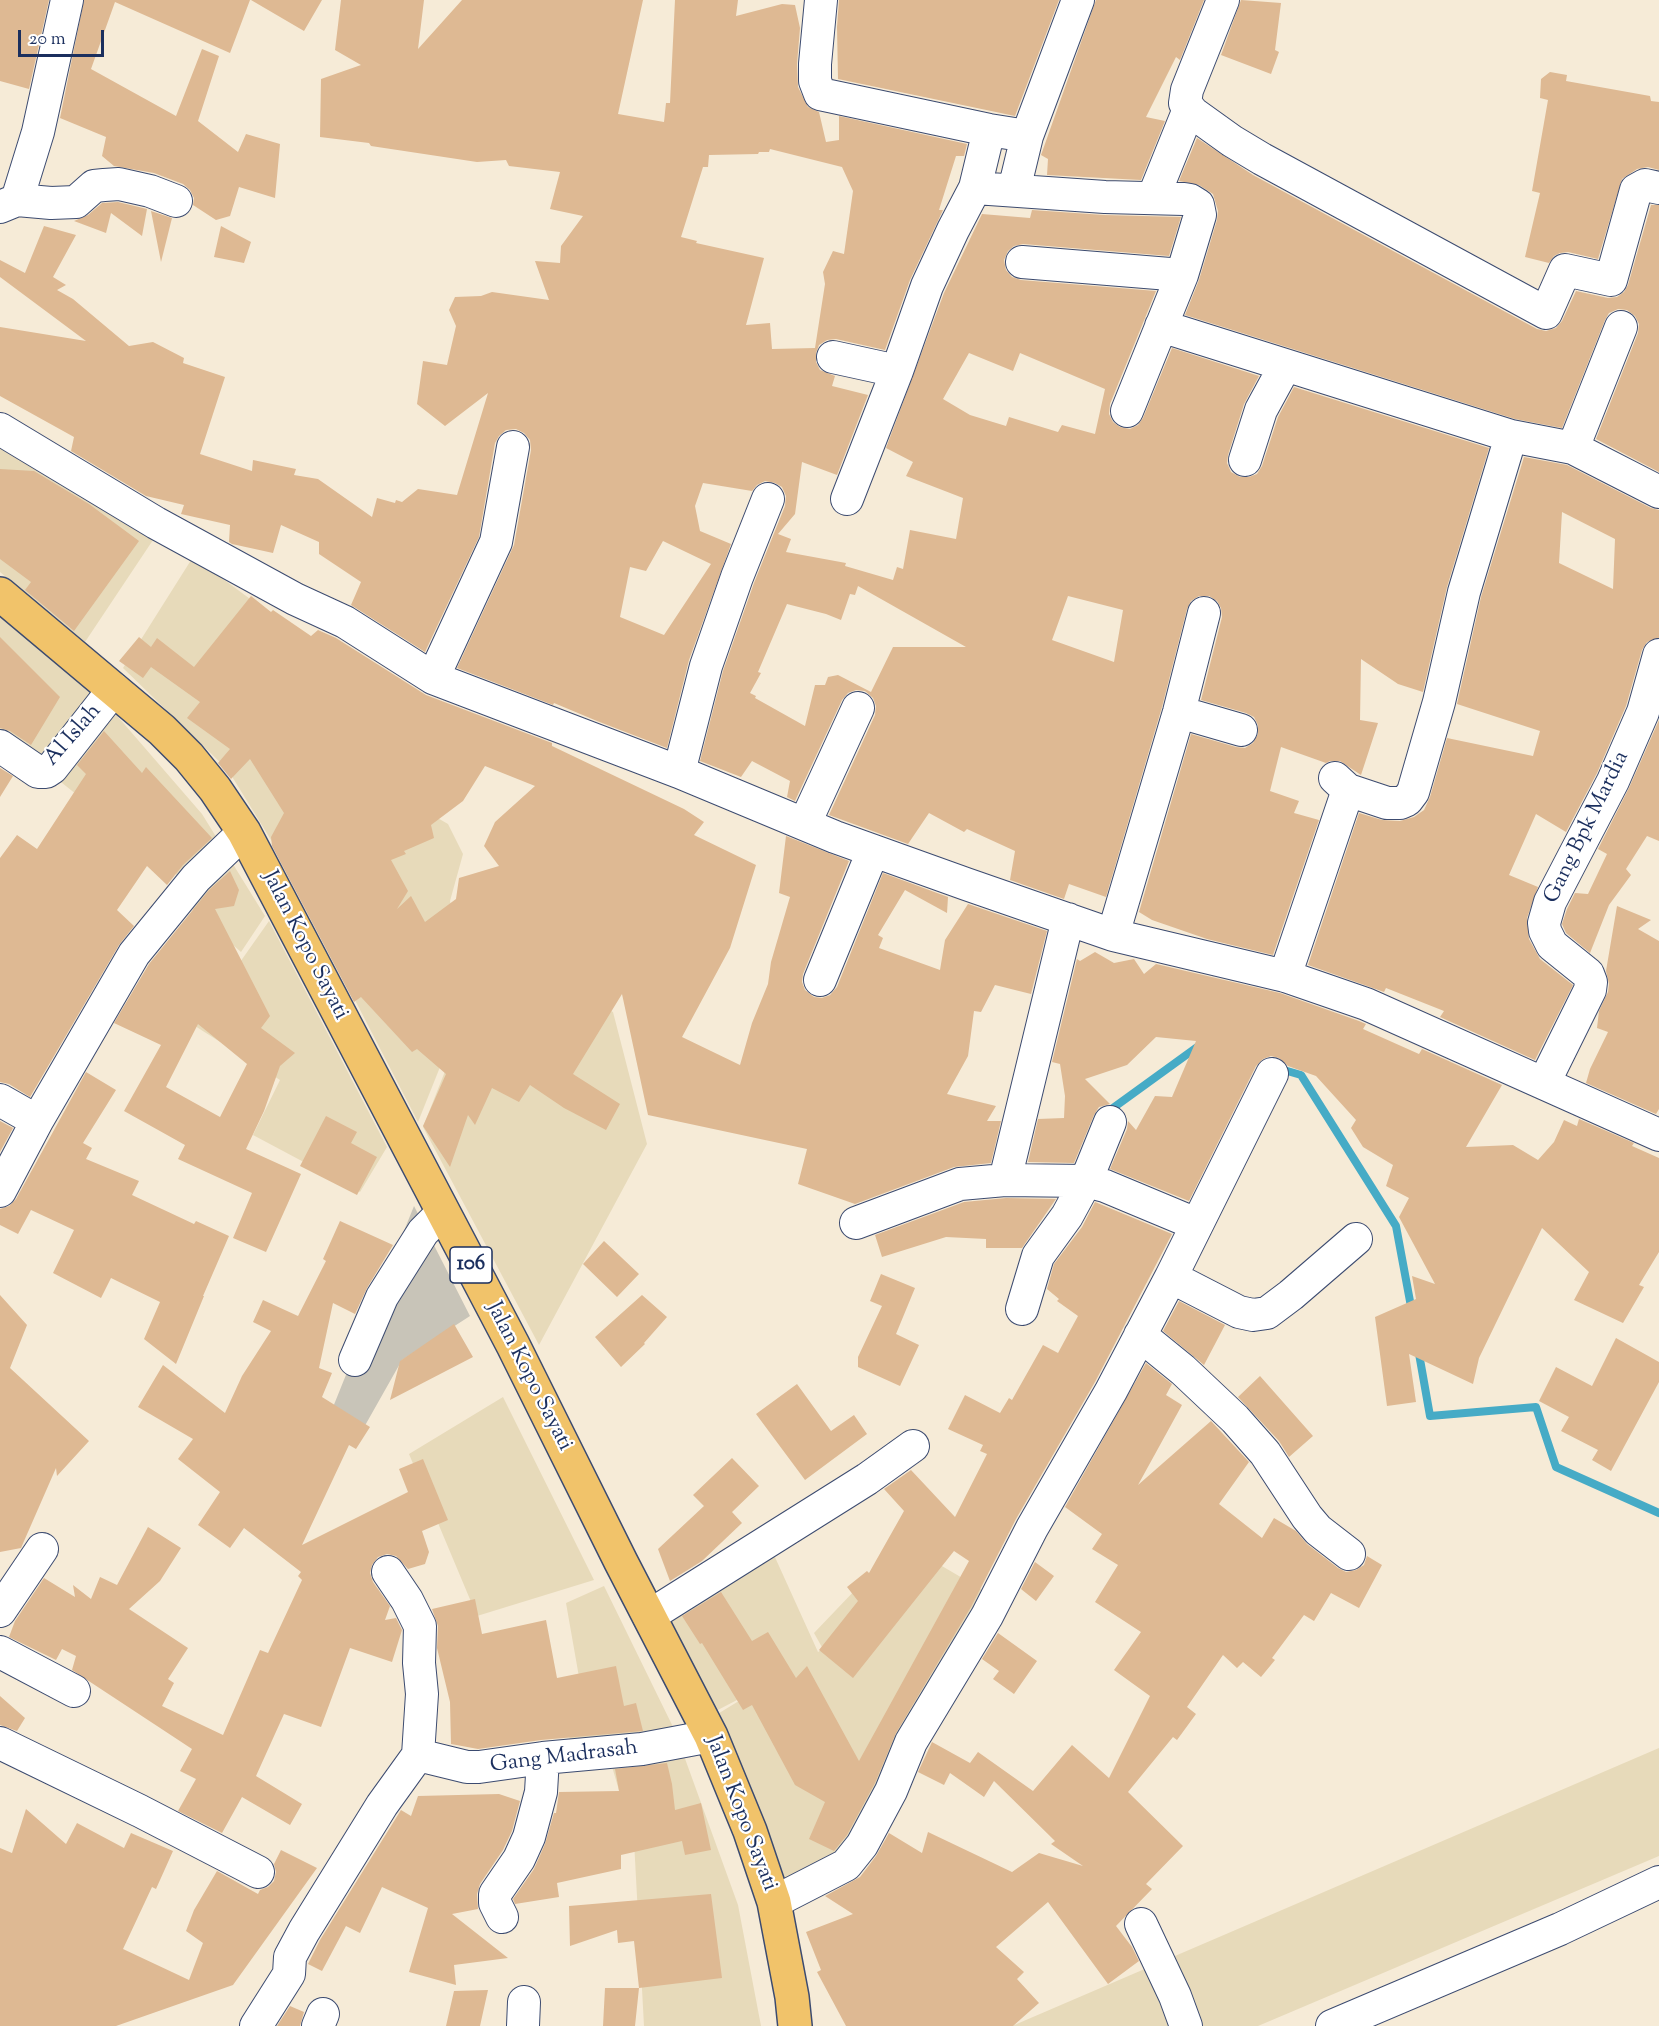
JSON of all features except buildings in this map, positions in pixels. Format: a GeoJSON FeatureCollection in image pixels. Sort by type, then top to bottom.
{"type":"FeatureCollection","features":[{"type":"Feature","properties":{"kind":"main road","name":"Jalan Kopo Sayati"},"geometry":{"type":"LineString","coordinates":[[0,594],[162,730],[189,757],[215,789],[244,832],[513,1345],[711,1736],[750,1831],[774,1902],[792,1997],[795,2026]]}},
{"type":"Feature","properties":{"kind":"street"},"geometry":{"type":"LineString","coordinates":[[67,0],[38,132],[9,203],[76,202],[94,186],[119,184],[150,190],[176,201]]}},
{"type":"Feature","properties":{"kind":"street"},"geometry":{"type":"LineString","coordinates":[[821,0],[815,64],[816,87],[820,94],[1027,136]]}},
{"type":"Feature","properties":{"kind":"street"},"geometry":{"type":"LineString","coordinates":[[1014,190],[1027,136],[1078,0]]}},
{"type":"Feature","properties":{"kind":"street"},"geometry":{"type":"LineString","coordinates":[[1222,0],[1187,90],[1185,103],[1189,109],[1232,141],[1262,159],[1546,313],[1565,270],[1611,280],[1636,190],[1645,185],[1659,188]]}},
{"type":"Feature","properties":{"kind":"street"},"geometry":{"type":"LineString","coordinates":[[1153,198],[1189,109]]}},
{"type":"Feature","properties":{"kind":"street"},"geometry":{"type":"LineString","coordinates":[[847,499],[897,371],[927,286],[975,188],[989,130]]}},
{"type":"Feature","properties":{"kind":"street"},"geometry":{"type":"LineString","coordinates":[[975,188],[1190,200],[1197,203],[1200,215],[1182,275],[1127,411]]}},
{"type":"Feature","properties":{"kind":"street"},"geometry":{"type":"LineString","coordinates":[[1022,262],[1182,275]]}},
{"type":"Feature","properties":{"kind":"street"},"geometry":{"type":"LineString","coordinates":[[1161,326],[1511,436],[1573,448],[1659,492]]}},
{"type":"Feature","properties":{"kind":"street"},"geometry":{"type":"LineString","coordinates":[[1573,448],[1621,327]]}},
{"type":"Feature","properties":{"kind":"street"},"geometry":{"type":"LineString","coordinates":[[833,357],[897,371]]}},
{"type":"Feature","properties":{"kind":"street"},"geometry":{"type":"LineString","coordinates":[[1245,460],[1262,410],[1285,366]]}},
{"type":"Feature","properties":{"kind":"street"},"geometry":{"type":"LineString","coordinates":[[0,429],[156,523],[285,593],[345,622],[433,678],[679,772],[873,850],[1113,935],[1285,976],[1366,1004],[1659,1135]]}},
{"type":"Feature","properties":{"kind":"street"},"geometry":{"type":"LineString","coordinates":[[1285,976],[1341,784],[1394,804],[1407,800],[1413,792],[1439,702],[1464,592],[1511,436]]}},
{"type":"Feature","properties":{"kind":"street"},"geometry":{"type":"LineString","coordinates":[[433,678],[496,542],[513,447]]}},
{"type":"Feature","properties":{"kind":"street"},"geometry":{"type":"LineString","coordinates":[[679,772],[706,666],[768,499]]}},
{"type":"Feature","properties":{"kind":"street"},"geometry":{"type":"LineString","coordinates":[[1113,935],[1179,712],[1204,613]]}},
{"type":"Feature","properties":{"kind":"street","name":"Gang Bpk Mardia"},"geometry":{"type":"LineString","coordinates":[[1544,1083],[1590,990],[1591,982],[1588,974],[1552,945],[1544,923],[1550,902],[1613,781],[1643,712],[1659,655]]}},
{"type":"Feature","properties":{"kind":"street","name":"Al Islah"},"geometry":{"type":"LineString","coordinates":[[0,746],[38,772],[46,772],[52,768],[114,689]]}},
{"type":"Feature","properties":{"kind":"street"},"geometry":{"type":"LineString","coordinates":[[805,823],[858,708]]}},
{"type":"Feature","properties":{"kind":"street"},"geometry":{"type":"LineString","coordinates":[[1179,712],[1242,730]]}},
{"type":"Feature","properties":{"kind":"street"},"geometry":{"type":"LineString","coordinates":[[0,1191],[38,1118],[134,954],[196,878],[244,832]]}},
{"type":"Feature","properties":{"kind":"street"},"geometry":{"type":"LineString","coordinates":[[820,980],[873,850]]}},
{"type":"Feature","properties":{"kind":"street"},"geometry":{"type":"LineString","coordinates":[[1005,1180],[1068,919]]}},
{"type":"Feature","properties":{"kind":"street"},"geometry":{"type":"LineString","coordinates":[[774,1902],[846,1865],[862,1845],[891,1791],[910,1742],[987,1616],[1032,1528],[1111,1391],[1171,1277],[1272,1074]]}},
{"type":"Feature","properties":{"kind":"street"},"geometry":{"type":"LineString","coordinates":[[0,1100],[38,1118]]}},
{"type":"Feature","properties":{"kind":"street"},"geometry":{"type":"LineString","coordinates":[[1022,1309],[1038,1256],[1067,1216],[1086,1181],[1110,1122]]}},
{"type":"Feature","properties":{"kind":"street"},"geometry":{"type":"LineString","coordinates":[[856,1223],[960,1184],[1005,1180],[1086,1181],[1105,1186],[1196,1224]]}},
{"type":"Feature","properties":{"kind":"street"},"geometry":{"type":"LineString","coordinates":[[355,1360],[382,1297],[423,1232],[442,1212]]}},
{"type":"Feature","properties":{"kind":"street"},"geometry":{"type":"LineString","coordinates":[[1171,1277],[1239,1312],[1252,1315],[1267,1313],[1356,1239]]}},
{"type":"Feature","properties":{"kind":"street"},"geometry":{"type":"LineString","coordinates":[[1140,1335],[1183,1370],[1235,1419],[1265,1453],[1318,1530],[1349,1554]]}},
{"type":"Feature","properties":{"kind":"street"},"geometry":{"type":"LineString","coordinates":[[649,1616],[867,1479],[913,1446]]}},
{"type":"Feature","properties":{"kind":"street"},"geometry":{"type":"LineString","coordinates":[[4,1597],[42,1549]]}},
{"type":"Feature","properties":{"kind":"street"},"geometry":{"type":"LineString","coordinates":[[256,2026],[289,1974],[289,1961],[304,1931],[382,1805],[418,1755],[422,1694],[419,1663],[420,1626],[411,1607],[388,1572]]}},
{"type":"Feature","properties":{"kind":"street"},"geometry":{"type":"LineString","coordinates":[[0,1652],[74,1691]]}},
{"type":"Feature","properties":{"kind":"street","name":"Gang Madrasah"},"geometry":{"type":"LineString","coordinates":[[418,1755],[467,1767],[489,1767],[543,1758],[642,1749],[711,1736]]}},
{"type":"Feature","properties":{"kind":"street"},"geometry":{"type":"LineString","coordinates":[[0,1743],[140,1810],[258,1872]]}},
{"type":"Feature","properties":{"kind":"street"},"geometry":{"type":"LineString","coordinates":[[502,1917],[495,1904],[495,1894],[519,1859],[529,1837],[541,1792],[543,1758]]}},
{"type":"Feature","properties":{"kind":"street"},"geometry":{"type":"LineString","coordinates":[[1332,2026],[1560,1929],[1659,1882]]}},
{"type":"Feature","properties":{"kind":"street"},"geometry":{"type":"LineString","coordinates":[[1140,1924],[1175,1996],[1186,2026]]}},
{"type":"Feature","properties":{"kind":"shaded area"},"geometry":{"type":"Polygon","coordinates":[[[0,432],[157,534],[85,642],[0,572],[0,432]]]}},
{"type":"Feature","properties":{"kind":"shaded area"},"geometry":{"type":"Polygon","coordinates":[[[193,557],[306,640],[415,805],[448,824],[463,854],[450,901],[453,917],[488,947],[418,1122],[279,853],[228,770],[123,668],[193,557]]]}},
{"type":"Feature","properties":{"kind":"shaded area"},"geometry":{"type":"Polygon","coordinates":[[[0,612],[93,688],[202,814],[265,916],[241,952],[178,896],[184,881],[0,733],[0,612]]]}},
{"type":"Feature","properties":{"kind":"shaded area"},"geometry":{"type":"Polygon","coordinates":[[[269,921],[387,1147],[360,1192],[253,1135],[280,1080],[195,1026],[269,921]]]}},
{"type":"Feature","properties":{"kind":"shaded area"},"geometry":{"type":"Polygon","coordinates":[[[493,950],[613,1012],[647,1144],[539,1345],[423,1127],[493,950]]]}},
{"type":"Feature","properties":{"kind":"shaded area"},"geometry":{"type":"Polygon","coordinates":[[[414,1206],[470,1316],[402,1360],[354,1445],[327,1422],[414,1206]]]}},
{"type":"Feature","properties":{"kind":"shaded area"},"geometry":{"type":"Polygon","coordinates":[[[503,1397],[594,1580],[477,1616],[409,1454],[503,1397]]]}},
{"type":"Feature","properties":{"kind":"shaded area"},"geometry":{"type":"Polygon","coordinates":[[[901,1542],[993,1596],[859,1825],[826,1874],[790,1897],[716,1715],[760,1688],[714,1712],[663,1613],[769,1544],[818,1652],[823,1649],[814,1633],[901,1542]]]}},
{"type":"Feature","properties":{"kind":"shaded area"},"geometry":{"type":"Polygon","coordinates":[[[604,1586],[675,1731],[738,1905],[761,2026],[644,2026],[634,1841],[605,1743],[571,1747],[561,1686],[579,1677],[566,1603],[604,1586]]]}},
{"type":"Feature","properties":{"kind":"shaded area"},"geometry":{"type":"Polygon","coordinates":[[[1659,1748],[1659,1856],[1258,2026],[1012,2026],[1659,1748]]]}},
{"type":"Feature","properties":{"kind":"waterway"},"geometry":{"type":"LineString","coordinates":[[1113,1108],[1200,1045]]}},
{"type":"Feature","properties":{"kind":"waterway"},"geometry":{"type":"LineString","coordinates":[[1277,1068],[1301,1075],[1396,1226],[1412,1312]]}},
{"type":"Feature","properties":{"kind":"waterway"},"geometry":{"type":"LineString","coordinates":[[1418,1348],[1430,1416],[1536,1407],[1556,1467],[1659,1513]]}}]}
